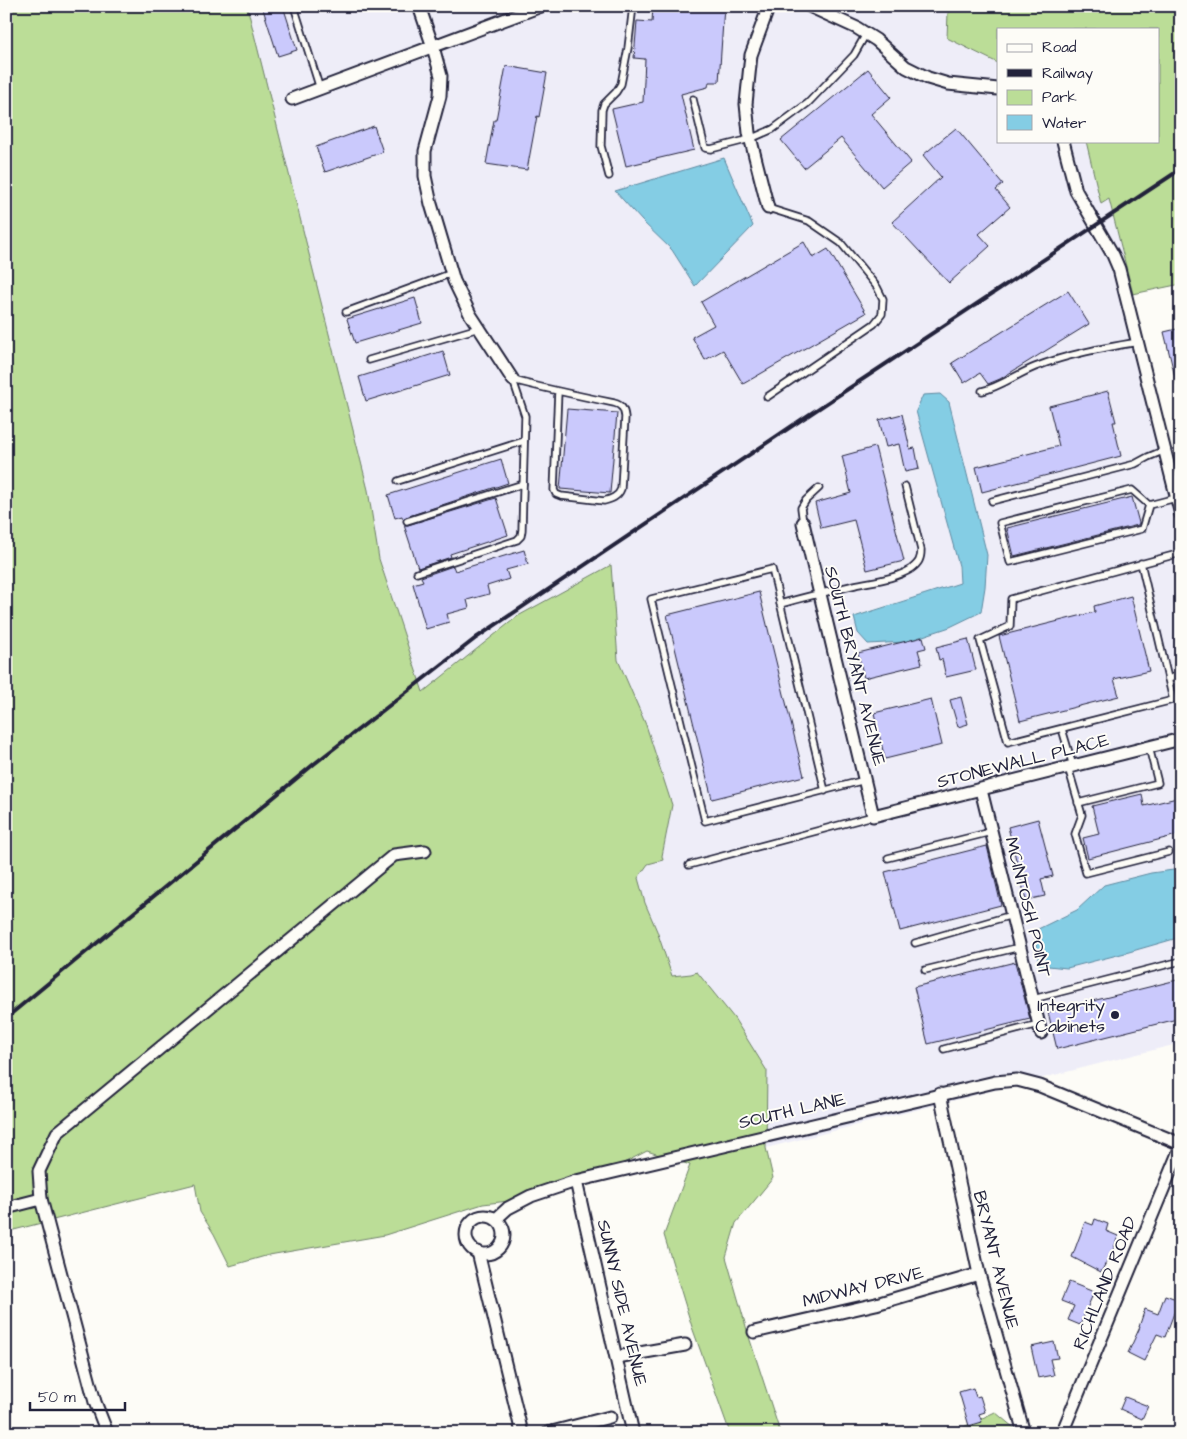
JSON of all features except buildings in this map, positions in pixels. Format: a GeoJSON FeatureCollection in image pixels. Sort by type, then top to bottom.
{"type":"FeatureCollection","features":[{"type":"Feature","properties":{"kind":"street"},"geometry":{"type":"LineString","coordinates":[[419,6],[441,76],[440,96],[425,151],[425,176],[431,204],[452,273],[470,314],[513,380]]}},
{"type":"Feature","properties":{"kind":"street"},"geometry":{"type":"LineString","coordinates":[[292,99],[433,48],[524,9],[541,6]]}},
{"type":"Feature","properties":{"kind":"street"},"geometry":{"type":"LineString","coordinates":[[768,208],[750,139],[746,104],[751,55],[769,6]]}},
{"type":"Feature","properties":{"kind":"street"},"geometry":{"type":"LineString","coordinates":[[809,6],[857,28],[876,40],[906,67],[928,78],[948,84],[997,89]]}},
{"type":"Feature","properties":{"kind":"street"},"geometry":{"type":"LineString","coordinates":[[1063,142],[1076,191],[1114,255],[1119,269],[1181,515]]}},
{"type":"Feature","properties":{"kind":"street","name":"SOUTH BRYANT AVENUE"},"geometry":{"type":"LineString","coordinates":[[803,523],[873,816]]}},
{"type":"Feature","properties":{"kind":"street","name":"STONEWALL PLACE"},"geometry":{"type":"LineString","coordinates":[[873,816],[1181,739]]}},
{"type":"Feature","properties":{"kind":"street","name":"MCINTOSH POINT"},"geometry":{"type":"LineString","coordinates":[[980,790],[1040,1029]]}},
{"type":"Feature","properties":{"kind":"street"},"geometry":{"type":"LineString","coordinates":[[109,1433],[95,1402],[41,1199],[39,1171],[57,1133],[394,855],[426,850]]}},
{"type":"Feature","properties":{"kind":"street","name":"SOUTH LANE"},"geometry":{"type":"LineString","coordinates":[[496,1219],[508,1208],[531,1196],[576,1181],[996,1082],[1017,1080],[1040,1086],[1181,1145]]}},
{"type":"Feature","properties":{"kind":"street","name":"BRYANT AVENUE"},"geometry":{"type":"LineString","coordinates":[[940,1094],[979,1274],[1024,1433]]}},
{"type":"Feature","properties":{"kind":"street","name":"RICHLAND ROAD"},"geometry":{"type":"LineString","coordinates":[[1062,1433],[1181,1145]]}},
{"type":"Feature","properties":{"kind":"street","name":"SUNNY SIDE AVENUE"},"geometry":{"type":"LineString","coordinates":[[576,1181],[633,1433]]}},
{"type":"Feature","properties":{"kind":"street"},"geometry":{"type":"LineString","coordinates":[[6,1208],[41,1199]]}},
{"type":"Feature","properties":{"kind":"street"},"geometry":{"type":"LineString","coordinates":[[484,1216],[496,1219],[504,1230],[503,1242],[500,1247],[490,1253],[478,1252],[473,1249],[466,1239],[468,1226],[472,1221],[484,1216]]}},
{"type":"Feature","properties":{"kind":"street"},"geometry":{"type":"LineString","coordinates":[[478,1252],[522,1433]]}},
{"type":"Feature","properties":{"kind":"street","name":"MIDWAY DRIVE"},"geometry":{"type":"LineString","coordinates":[[754,1332],[876,1304],[979,1274]]}},
{"type":"Feature","properties":{"kind":"street"},"geometry":{"type":"LineString","coordinates":[[617,1358],[685,1345]]}},
{"type":"Feature","properties":{"kind":"street"},"geometry":{"type":"LineString","coordinates":[[548,1433],[610,1417]]}},
{"type":"Feature","properties":{"kind":"lane"},"geometry":{"type":"LineString","coordinates":[[294,6],[320,89]]}},
{"type":"Feature","properties":{"kind":"lane"},"geometry":{"type":"LineString","coordinates":[[609,176],[601,146],[602,110],[604,104],[621,84],[628,48],[632,6]]}},
{"type":"Feature","properties":{"kind":"lane"},"geometry":{"type":"LineString","coordinates":[[693,99],[706,148],[711,149],[750,139],[773,129],[808,103],[854,55],[866,34]]}},
{"type":"Feature","properties":{"kind":"lane"},"geometry":{"type":"LineString","coordinates":[[767,397],[874,324],[882,314],[883,299],[877,287],[841,243],[809,221],[768,208]]}},
{"type":"Feature","properties":{"kind":"lane"},"geometry":{"type":"LineString","coordinates":[[346,312],[452,273]]}},
{"type":"Feature","properties":{"kind":"lane"},"geometry":{"type":"LineString","coordinates":[[369,360],[479,328]]}},
{"type":"Feature","properties":{"kind":"lane"},"geometry":{"type":"LineString","coordinates":[[982,391],[1036,367],[1068,356],[1099,348],[1138,342]]}},
{"type":"Feature","properties":{"kind":"lane"},"geometry":{"type":"LineString","coordinates":[[513,380],[558,392],[618,404],[622,407],[625,412],[621,489],[620,494],[610,500],[561,496],[556,494],[554,490],[558,392]]}},
{"type":"Feature","properties":{"kind":"lane"},"geometry":{"type":"LineString","coordinates":[[417,573],[517,540],[521,536],[524,416],[513,380]]}},
{"type":"Feature","properties":{"kind":"lane"},"geometry":{"type":"LineString","coordinates":[[398,481],[524,441]]}},
{"type":"Feature","properties":{"kind":"lane"},"geometry":{"type":"LineString","coordinates":[[992,501],[1135,464],[1164,450]]}},
{"type":"Feature","properties":{"kind":"lane"},"geometry":{"type":"LineString","coordinates":[[407,521],[523,484]]}},
{"type":"Feature","properties":{"kind":"lane"},"geometry":{"type":"LineString","coordinates":[[780,604],[898,575],[918,563],[921,559],[921,550],[906,486]]}},
{"type":"Feature","properties":{"kind":"lane"},"geometry":{"type":"LineString","coordinates":[[803,523],[801,508],[806,500],[819,488]]}},
{"type":"Feature","properties":{"kind":"lane"},"geometry":{"type":"LineString","coordinates":[[1132,490],[1148,505],[1142,529],[1010,562],[1000,524],[1132,490]]}},
{"type":"Feature","properties":{"kind":"lane"},"geometry":{"type":"LineString","coordinates":[[1148,505],[1176,498]]}},
{"type":"Feature","properties":{"kind":"lane"},"geometry":{"type":"LineString","coordinates":[[1141,564],[1174,700],[1008,742],[980,640],[1010,626],[1011,599],[1181,553]]}},
{"type":"Feature","properties":{"kind":"lane"},"geometry":{"type":"LineString","coordinates":[[825,791],[772,569],[651,600],[705,822],[825,791],[865,780]]}},
{"type":"Feature","properties":{"kind":"lane"},"geometry":{"type":"LineString","coordinates":[[1168,679],[1181,675]]}},
{"type":"Feature","properties":{"kind":"lane"},"geometry":{"type":"LineString","coordinates":[[1062,729],[1082,816],[1075,834],[1086,872],[1169,852]]}},
{"type":"Feature","properties":{"kind":"lane"},"geometry":{"type":"LineString","coordinates":[[1078,803],[1158,783],[1149,747]]}},
{"type":"Feature","properties":{"kind":"lane"},"geometry":{"type":"LineString","coordinates":[[689,865],[873,816]]}},
{"type":"Feature","properties":{"kind":"lane"},"geometry":{"type":"LineString","coordinates":[[888,858],[991,832]]}},
{"type":"Feature","properties":{"kind":"lane"},"geometry":{"type":"LineString","coordinates":[[915,943],[1012,915]]}},
{"type":"Feature","properties":{"kind":"lane"},"geometry":{"type":"LineString","coordinates":[[925,970],[1020,947]]}},
{"type":"Feature","properties":{"kind":"lane"},"geometry":{"type":"LineString","coordinates":[[1033,999],[1181,961]]}},
{"type":"Feature","properties":{"kind":"lane"},"geometry":{"type":"LineString","coordinates":[[944,1049],[1040,1029]]}},
{"type":"Feature","properties":{"kind":"shaded area"},"geometry":{"type":"Polygon","coordinates":[[[247,6],[954,6],[948,13],[947,38],[997,63],[997,142],[1094,142],[1133,294],[1181,499],[1181,869],[1151,873],[1104,885],[1077,910],[1034,932],[1067,968],[1181,937],[1181,1043],[766,1148],[767,1071],[734,1018],[697,972],[672,977],[638,878],[648,864],[663,860],[672,805],[646,725],[618,660],[611,565],[518,616],[423,692],[379,559],[368,490],[247,6]],[[724,158],[642,221],[672,250],[695,286],[724,158]],[[940,394],[960,583],[854,616],[905,642],[950,627],[981,612],[987,555],[949,402],[940,394]]]}},
{"type":"Feature","properties":{"kind":"green space"},"geometry":{"type":"Polygon","coordinates":[[[6,6],[247,6],[368,490],[379,559],[423,692],[518,616],[611,565],[618,660],[646,725],[672,805],[662,856],[663,860],[648,864],[638,878],[645,903],[657,931],[672,976],[697,972],[734,1018],[767,1071],[766,1148],[773,1178],[736,1223],[726,1257],[749,1337],[779,1429],[782,1433],[730,1433],[692,1327],[664,1235],[690,1165],[647,1151],[583,1184],[551,1196],[483,1204],[385,1235],[269,1255],[230,1266],[214,1234],[200,1212],[195,1184],[6,1232],[6,6]]]}},
{"type":"Feature","properties":{"kind":"green space"},"geometry":{"type":"Polygon","coordinates":[[[954,6],[1181,6],[1181,284],[1133,294],[1109,199],[1101,204],[1086,142],[1160,142],[1160,28],[997,28],[997,63],[947,38],[948,13],[954,6]]]}},
{"type":"Feature","properties":{"kind":"green space"},"geometry":{"type":"Polygon","coordinates":[[[995,1412],[1020,1433],[951,1433],[995,1412]]]}},
{"type":"Feature","properties":{"kind":"water"},"geometry":{"type":"Polygon","coordinates":[[[724,158],[753,226],[695,286],[672,250],[615,191],[724,158]]]}},
{"type":"Feature","properties":{"kind":"water"},"geometry":{"type":"Polygon","coordinates":[[[940,394],[949,402],[987,555],[981,612],[950,627],[905,642],[868,644],[858,633],[854,617],[960,583],[959,566],[916,411],[923,395],[940,394]]]}},
{"type":"Feature","properties":{"kind":"water"},"geometry":{"type":"Polygon","coordinates":[[[1181,869],[1181,937],[1067,968],[1039,965],[1034,931],[1077,910],[1104,885],[1151,873],[1181,869]]]}},
{"type":"Feature","properties":{"kind":"railway"},"geometry":{"type":"LineString","coordinates":[[6,1018],[314,764],[476,638],[1181,169]]}},
{"type":"Feature","properties":{"kind":"place","name":"Integrity Cabinets"},"geometry":{"type":"Point","coordinates":[1115,1015]}}]}
